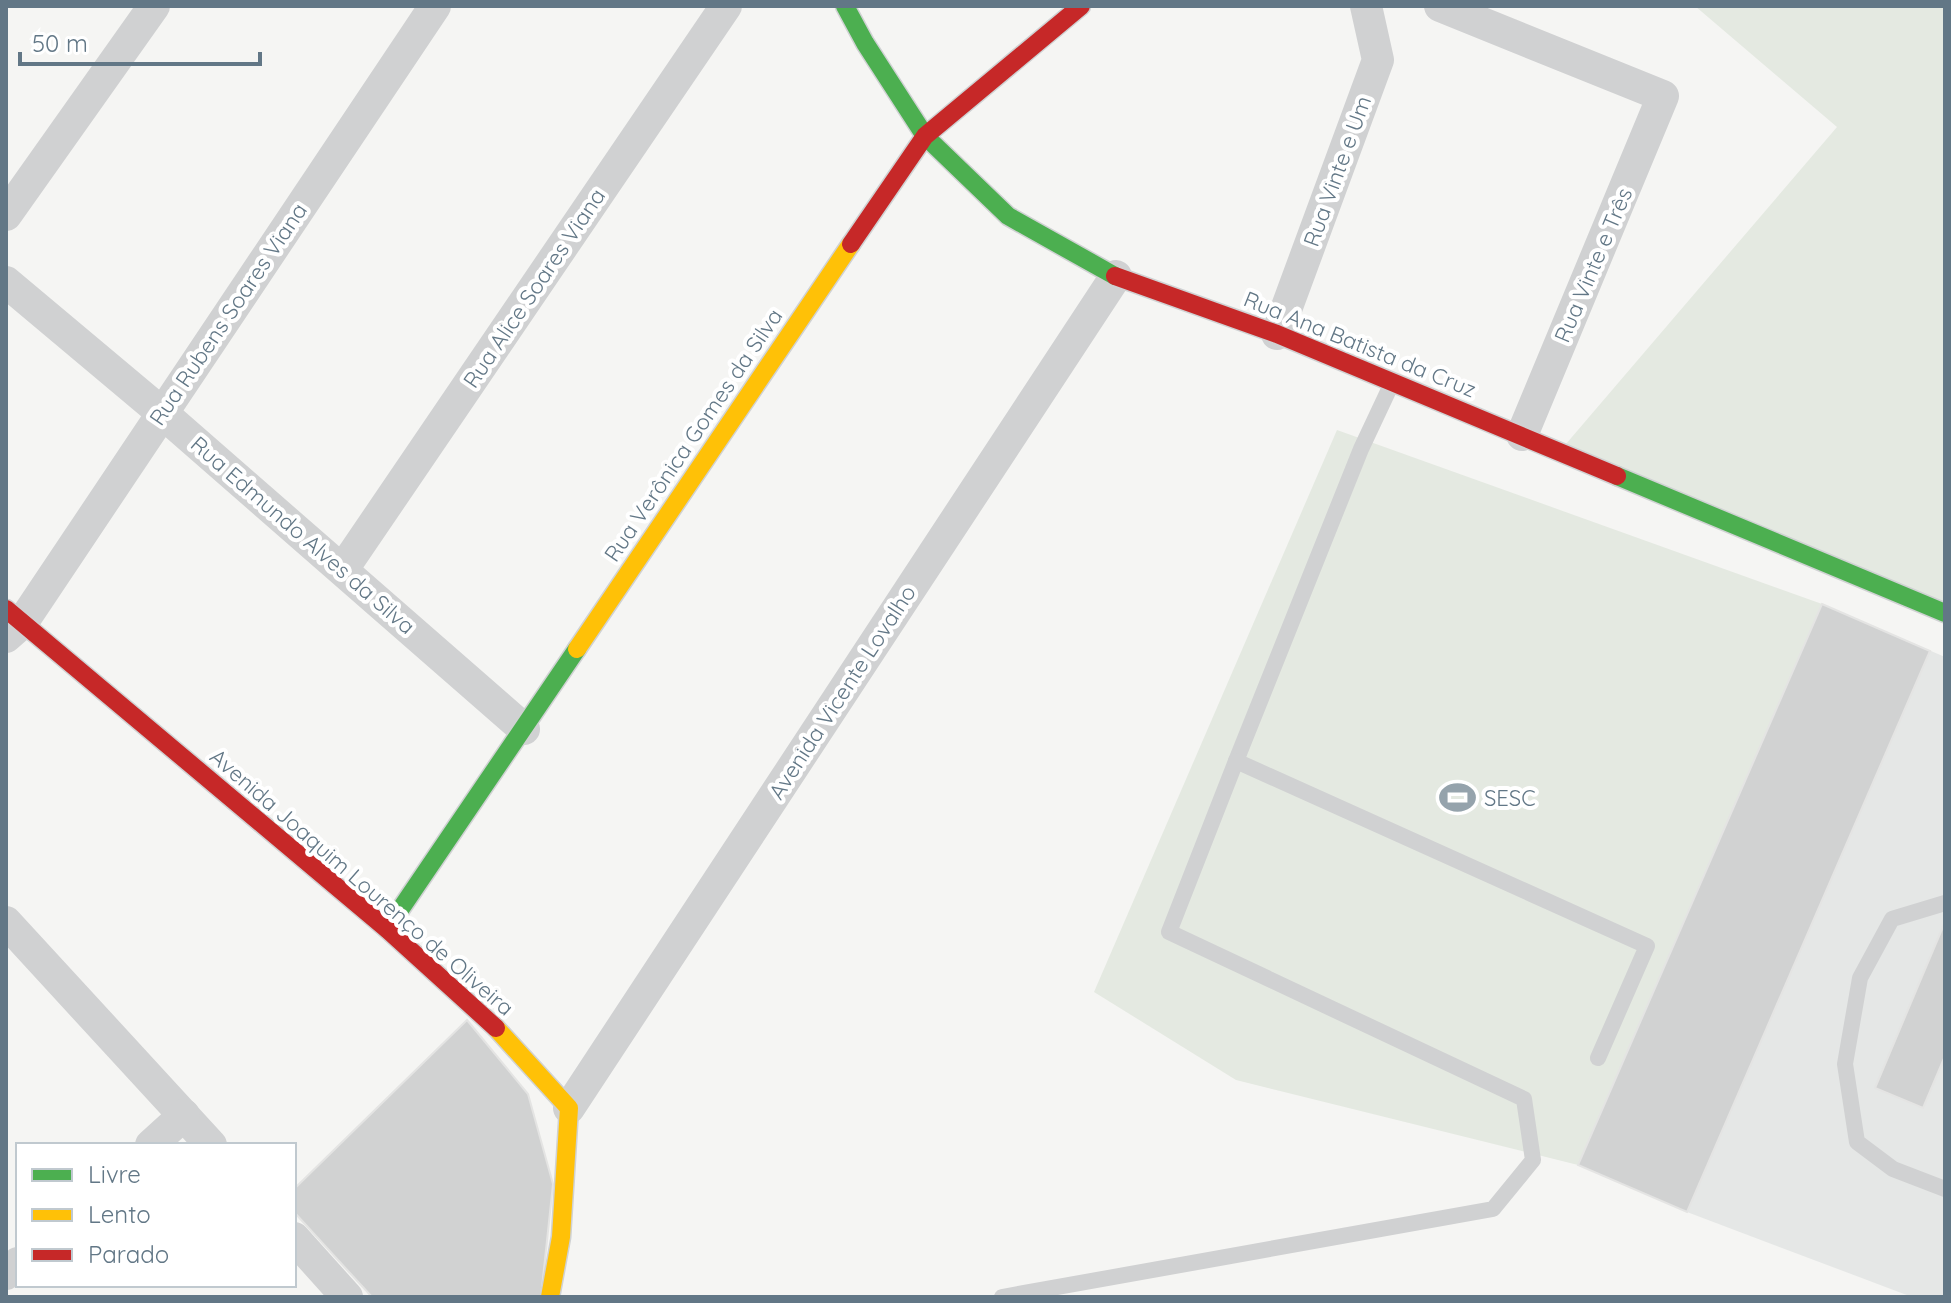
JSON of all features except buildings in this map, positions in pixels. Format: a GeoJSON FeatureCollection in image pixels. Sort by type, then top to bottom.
{"type":"FeatureCollection","features":[{"type":"Feature","properties":{"kind":"street"},"geometry":{"type":"LineString","coordinates":[[6,215],[154,6]]}},
{"type":"Feature","properties":{"kind":"street","name":"Rua Rubens Soares Viana"},"geometry":{"type":"LineString","coordinates":[[11,623],[161,412],[435,6]]}},
{"type":"Feature","properties":{"kind":"street","name":"Rua Alice Soares Viana"},"geometry":{"type":"LineString","coordinates":[[343,569],[726,6]]}},
{"type":"Feature","properties":{"kind":"street","name":"Rua Ana Batista da Cruz"},"geometry":{"type":"LineString","coordinates":[[845,6],[925,136],[1008,216],[1116,276],[1277,334],[1945,613]]}},
{"type":"Feature","properties":{"kind":"street","name":"Rua Verônica Gomes da Silva"},"geometry":{"type":"LineString","coordinates":[[387,929],[925,136],[1081,6]]}},
{"type":"Feature","properties":{"kind":"street","name":"Rua Vinte e Um"},"geometry":{"type":"LineString","coordinates":[[1277,334],[1378,60],[1366,6]]}},
{"type":"Feature","properties":{"kind":"street","name":"Rua Vinte e Três"},"geometry":{"type":"LineString","coordinates":[[1440,6],[1663,96],[1522,435]]}},
{"type":"Feature","properties":{"kind":"street","name":"Avenida Vicente Lovalho"},"geometry":{"type":"LineString","coordinates":[[569,1108],[1116,276]]}},
{"type":"Feature","properties":{"kind":"street","name":"Rua Edmundo Alves da Silva"},"geometry":{"type":"LineString","coordinates":[[6,282],[343,569],[524,729]]}},
{"type":"Feature","properties":{"kind":"street","name":"Avenida Joaquim Lourenço de Oliveira"},"geometry":{"type":"LineString","coordinates":[[11,623],[387,929],[497,1029],[569,1108]]}},
{"type":"Feature","properties":{"kind":"street"},"geometry":{"type":"LineString","coordinates":[[12,940],[209,1143]]}},
{"type":"Feature","properties":{"kind":"street"},"geometry":{"type":"LineString","coordinates":[[550,1297],[561,1237],[569,1108]]}},
{"type":"Feature","properties":{"kind":"street"},"geometry":{"type":"LineString","coordinates":[[153,1143],[184,1115]]}},
{"type":"Feature","properties":{"kind":"street"},"geometry":{"type":"LineString","coordinates":[[296,1240],[347,1297]]}},
{"type":"Feature","properties":{"kind":"lane"},"geometry":{"type":"LineString","coordinates":[[1002,1297],[1493,1209],[1533,1160],[1524,1099],[1169,932],[1361,449],[1393,382]]}},
{"type":"Feature","properties":{"kind":"lane"},"geometry":{"type":"LineString","coordinates":[[1236,761],[1647,946],[1598,1058]]}},
{"type":"Feature","properties":{"kind":"lane"},"geometry":{"type":"LineString","coordinates":[[1945,903],[1892,919],[1860,978],[1845,1064],[1857,1142],[1893,1169],[1945,1189]]}},
{"type":"Feature","properties":{"kind":"shaded area"},"geometry":{"type":"Polygon","coordinates":[[[1695,6],[1945,6],[1945,613],[1560,451],[1837,127],[1695,6]]]}},
{"type":"Feature","properties":{"kind":"shaded area","name":"SESC"},"geometry":{"type":"Polygon","coordinates":[[[1337,430],[1822,604],[1578,1165],[1236,1080],[1094,992],[1337,430]]]}},
{"type":"Feature","properties":{"kind":"shaded area"},"geometry":{"type":"Polygon","coordinates":[[[1822,604],[1945,657],[1945,1297],[1912,1297],[1687,1212],[1578,1165],[1822,604]]]}},
{"type":"Feature","properties":{"kind":"traffic: fast"},"geometry":{"type":"LineString","coordinates":[[845,6],[925,136],[1008,216],[1115,276]]}},
{"type":"Feature","properties":{"kind":"traffic: fast"},"geometry":{"type":"LineString","coordinates":[[1617,476],[1945,613]]}},
{"type":"Feature","properties":{"kind":"traffic: fast"},"geometry":{"type":"LineString","coordinates":[[387,929],[577,649]]}},
{"type":"Feature","properties":{"kind":"traffic: slow"},"geometry":{"type":"LineString","coordinates":[[577,649],[851,244]]}},
{"type":"Feature","properties":{"kind":"traffic: slow"},"geometry":{"type":"LineString","coordinates":[[496,1028],[569,1108],[561,1237],[550,1297]]}},
{"type":"Feature","properties":{"kind":"traffic: jam"},"geometry":{"type":"LineString","coordinates":[[851,244],[925,136],[1081,6]]}},
{"type":"Feature","properties":{"kind":"traffic: jam"},"geometry":{"type":"LineString","coordinates":[[1115,276],[1277,334],[1617,476]]}},
{"type":"Feature","properties":{"kind":"traffic: jam"},"geometry":{"type":"LineString","coordinates":[[6,609],[387,929],[496,1028]]}},
{"type":"Feature","properties":{"kind":"place","name":"SESC"},"geometry":{"type":"Point","coordinates":[1458,798]}}]}
